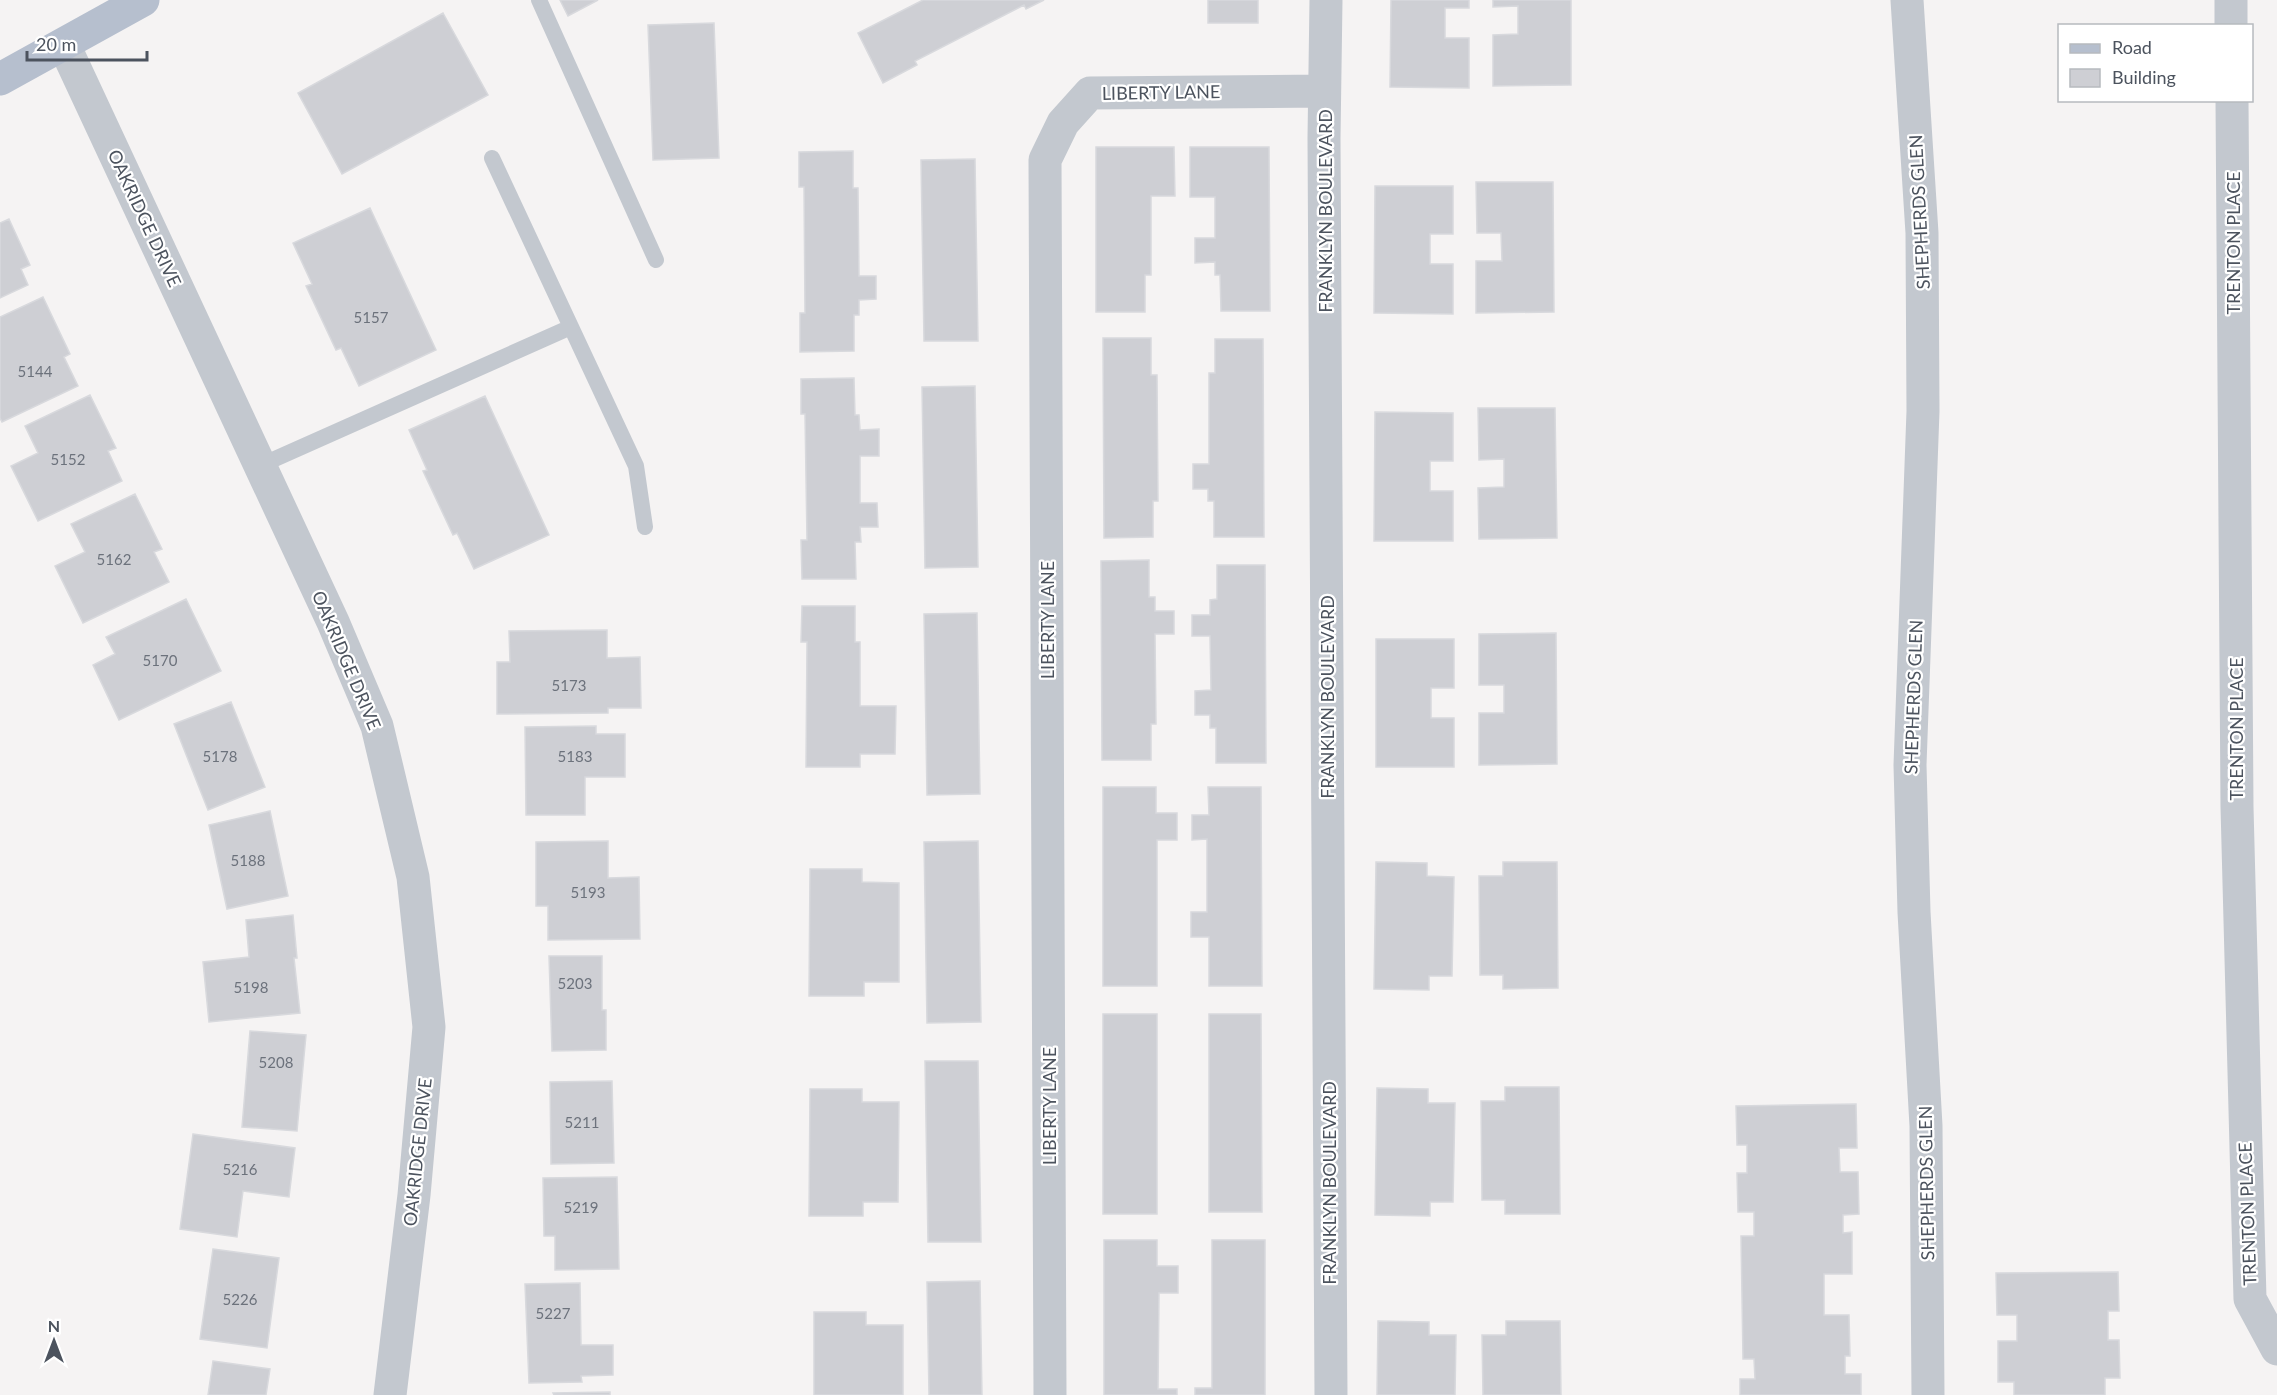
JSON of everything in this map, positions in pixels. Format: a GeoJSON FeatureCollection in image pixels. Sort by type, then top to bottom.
{"type":"FeatureCollection","features":[{"type":"Feature","properties":{"kind":"main road"},"geometry":{"type":"LineString","coordinates":[[1,76],[64,45],[139,1]]}},
{"type":"Feature","properties":{"kind":"street","name":"FRANKLYN BOULEVARD"},"geometry":{"type":"LineString","coordinates":[[1326,0],[1324,90],[1331,1395]]}},
{"type":"Feature","properties":{"kind":"street","name":"SHEPHERDS GLEN"},"geometry":{"type":"LineString","coordinates":[[1907,0],[1922,234],[1923,411],[1910,765],[1914,912],[1926,1126],[1928,1395]]}},
{"type":"Feature","properties":{"kind":"street"},"geometry":{"type":"LineString","coordinates":[[2231,0],[2231,24]]}},
{"type":"Feature","properties":{"kind":"street","name":"OAKRIDGE DRIVE"},"geometry":{"type":"LineString","coordinates":[[64,45],[333,622],[377,726],[413,877],[429,1027],[414,1195],[390,1395]]}},
{"type":"Feature","properties":{"kind":"street","name":"LIBERTY LANE"},"geometry":{"type":"LineString","coordinates":[[1050,1395],[1045,160],[1063,123],[1090,93],[1324,90]]}},
{"type":"Feature","properties":{"kind":"street","name":"TRENTON PLACE"},"geometry":{"type":"LineString","coordinates":[[2232,102],[2237,807],[2250,1299],[2277,1350]]}},
{"type":"Feature","properties":{"kind":"lane"},"geometry":{"type":"LineString","coordinates":[[539,0],[656,260]]}},
{"type":"Feature","properties":{"kind":"lane"},"geometry":{"type":"LineString","coordinates":[[492,158],[636,466],[645,527]]}},
{"type":"Feature","properties":{"kind":"lane"},"geometry":{"type":"LineString","coordinates":[[259,466],[571,327]]}},
{"type":"Feature","properties":{"kind":"building"},"geometry":{"type":"Polygon","coordinates":[[[560,0],[598,0],[568,16],[560,0]]]}},
{"type":"Feature","properties":{"kind":"building"},"geometry":{"type":"Polygon","coordinates":[[[923,0],[1044,0],[1026,9],[1024,5],[915,61],[917,65],[883,83],[858,33],[923,0]]]}},
{"type":"Feature","properties":{"kind":"building"},"geometry":{"type":"Polygon","coordinates":[[[1208,0],[1258,0],[1258,23],[1208,23],[1208,0]]]}},
{"type":"Feature","properties":{"kind":"building"},"geometry":{"type":"Polygon","coordinates":[[[1391,0],[1469,0],[1469,8],[1445,8],[1445,38],[1469,38],[1469,88],[1390,87],[1391,0]]]}},
{"type":"Feature","properties":{"kind":"building"},"geometry":{"type":"Polygon","coordinates":[[[1493,0],[1571,0],[1571,85],[1493,86],[1493,35],[1518,34],[1518,6],[1493,7],[1493,0]]]}},
{"type":"Feature","properties":{"kind":"building"},"geometry":{"type":"Polygon","coordinates":[[[443,13],[488,95],[342,174],[298,93],[443,13]]]}},
{"type":"Feature","properties":{"kind":"building"},"geometry":{"type":"Polygon","coordinates":[[[714,23],[719,158],[653,160],[648,25],[714,23]]]}},
{"type":"Feature","properties":{"kind":"building"},"geometry":{"type":"Polygon","coordinates":[[[1096,147],[1174,147],[1175,196],[1151,196],[1151,275],[1145,275],[1145,312],[1096,312],[1096,147]]]}},
{"type":"Feature","properties":{"kind":"building"},"geometry":{"type":"Polygon","coordinates":[[[1190,147],[1269,147],[1270,311],[1221,311],[1220,275],[1215,275],[1215,262],[1195,263],[1195,238],[1215,238],[1215,197],[1190,197],[1190,147]]]}},
{"type":"Feature","properties":{"kind":"building"},"geometry":{"type":"Polygon","coordinates":[[[853,151],[853,188],[858,188],[859,276],[876,276],[876,299],[859,300],[859,315],[854,315],[854,351],[800,352],[800,313],[805,313],[804,187],[799,187],[799,152],[853,151]]]}},
{"type":"Feature","properties":{"kind":"building"},"geometry":{"type":"Polygon","coordinates":[[[975,159],[978,341],[924,341],[921,160],[975,159]]]}},
{"type":"Feature","properties":{"kind":"building"},"geometry":{"type":"Polygon","coordinates":[[[1476,182],[1553,182],[1554,312],[1476,313],[1476,261],[1502,261],[1501,233],[1477,233],[1476,182]]]}},
{"type":"Feature","properties":{"kind":"building"},"geometry":{"type":"Polygon","coordinates":[[[1375,186],[1453,186],[1453,234],[1430,234],[1430,264],[1453,264],[1453,314],[1374,313],[1375,186]]]}},
{"type":"Feature","properties":{"kind":"building"},"geometry":{"type":"Polygon","coordinates":[[[370,208],[436,350],[359,386],[341,348],[336,350],[306,286],[312,284],[293,243],[370,208]]]}},
{"type":"Feature","properties":{"kind":"building"},"geometry":{"type":"Polygon","coordinates":[[[9,219],[30,265],[21,269],[28,285],[0,298],[0,223],[9,219]]]}},
{"type":"Feature","properties":{"kind":"building"},"geometry":{"type":"Polygon","coordinates":[[[43,297],[70,354],[64,357],[78,386],[2,422],[0,418],[0,317],[43,297]]]}},
{"type":"Feature","properties":{"kind":"building"},"geometry":{"type":"Polygon","coordinates":[[[1103,338],[1151,338],[1151,375],[1157,375],[1158,501],[1153,501],[1153,537],[1104,538],[1103,338]]]}},
{"type":"Feature","properties":{"kind":"building"},"geometry":{"type":"Polygon","coordinates":[[[1215,339],[1263,339],[1264,537],[1214,537],[1214,501],[1208,501],[1208,489],[1193,489],[1193,464],[1209,464],[1209,373],[1215,373],[1215,339]]]}},
{"type":"Feature","properties":{"kind":"building"},"geometry":{"type":"Polygon","coordinates":[[[854,378],[855,415],[859,415],[860,430],[879,429],[879,456],[860,456],[860,503],[877,503],[878,527],[860,527],[861,542],[855,542],[856,579],[802,579],[801,540],[807,540],[805,414],[801,414],[801,379],[854,378]]]}},
{"type":"Feature","properties":{"kind":"building"},"geometry":{"type":"Polygon","coordinates":[[[975,386],[978,567],[925,568],[922,387],[975,386]]]}},
{"type":"Feature","properties":{"kind":"building"},"geometry":{"type":"Polygon","coordinates":[[[90,395],[116,448],[108,451],[122,481],[38,521],[11,466],[38,453],[25,426],[90,395]]]}},
{"type":"Feature","properties":{"kind":"building"},"geometry":{"type":"Polygon","coordinates":[[[485,396],[549,535],[474,569],[457,533],[453,535],[423,471],[427,470],[409,430],[485,396]]]}},
{"type":"Feature","properties":{"kind":"building"},"geometry":{"type":"Polygon","coordinates":[[[1478,408],[1555,408],[1557,538],[1479,539],[1478,488],[1504,487],[1504,459],[1479,460],[1478,408]]]}},
{"type":"Feature","properties":{"kind":"building"},"geometry":{"type":"Polygon","coordinates":[[[1375,412],[1453,413],[1453,461],[1430,461],[1430,491],[1453,491],[1453,541],[1374,541],[1375,412]]]}},
{"type":"Feature","properties":{"kind":"building"},"geometry":{"type":"Polygon","coordinates":[[[135,494],[162,549],[154,552],[169,582],[83,623],[55,566],[85,552],[71,524],[135,494]]]}},
{"type":"Feature","properties":{"kind":"building"},"geometry":{"type":"Polygon","coordinates":[[[1149,560],[1149,597],[1155,597],[1155,611],[1174,611],[1174,634],[1155,634],[1156,724],[1151,724],[1151,760],[1102,760],[1101,561],[1149,560]]]}},
{"type":"Feature","properties":{"kind":"building"},"geometry":{"type":"Polygon","coordinates":[[[1217,565],[1265,565],[1266,763],[1216,763],[1216,728],[1210,728],[1210,715],[1195,715],[1195,691],[1211,690],[1210,636],[1192,636],[1192,615],[1210,615],[1210,600],[1217,599],[1217,565]]]}},
{"type":"Feature","properties":{"kind":"building"},"geometry":{"type":"Polygon","coordinates":[[[186,599],[221,671],[119,720],[93,665],[115,654],[106,637],[186,599]]]}},
{"type":"Feature","properties":{"kind":"building"},"geometry":{"type":"Polygon","coordinates":[[[802,606],[855,606],[855,642],[860,642],[860,706],[896,706],[895,754],[860,754],[860,767],[806,767],[807,642],[801,642],[802,606]]]}},
{"type":"Feature","properties":{"kind":"building"},"geometry":{"type":"Polygon","coordinates":[[[977,613],[980,794],[927,795],[924,614],[977,613]]]}},
{"type":"Feature","properties":{"kind":"building"},"geometry":{"type":"Polygon","coordinates":[[[607,630],[607,658],[640,657],[641,708],[608,708],[608,713],[497,714],[497,662],[510,662],[509,631],[607,630]]]}},
{"type":"Feature","properties":{"kind":"building"},"geometry":{"type":"Polygon","coordinates":[[[1556,633],[1557,764],[1479,765],[1479,713],[1504,713],[1504,685],[1479,685],[1479,634],[1556,633]]]}},
{"type":"Feature","properties":{"kind":"building"},"geometry":{"type":"Polygon","coordinates":[[[1376,639],[1454,639],[1454,688],[1431,688],[1431,718],[1454,718],[1454,767],[1376,767],[1376,639]]]}},
{"type":"Feature","properties":{"kind":"building"},"geometry":{"type":"Polygon","coordinates":[[[231,702],[265,787],[208,810],[174,724],[231,702]]]}},
{"type":"Feature","properties":{"kind":"building"},"geometry":{"type":"Polygon","coordinates":[[[596,726],[596,734],[625,734],[625,777],[585,777],[585,815],[526,815],[525,727],[596,726]]]}},
{"type":"Feature","properties":{"kind":"building"},"geometry":{"type":"Polygon","coordinates":[[[1103,787],[1156,787],[1156,813],[1177,813],[1177,840],[1157,840],[1157,986],[1103,986],[1103,787]]]}},
{"type":"Feature","properties":{"kind":"building"},"geometry":{"type":"Polygon","coordinates":[[[1208,787],[1261,787],[1262,986],[1209,986],[1209,937],[1191,937],[1191,912],[1207,912],[1207,839],[1192,840],[1192,815],[1209,815],[1208,787]]]}},
{"type":"Feature","properties":{"kind":"building"},"geometry":{"type":"Polygon","coordinates":[[[270,811],[288,896],[227,909],[209,825],[270,811]]]}},
{"type":"Feature","properties":{"kind":"building"},"geometry":{"type":"Polygon","coordinates":[[[608,841],[608,878],[639,877],[640,939],[548,940],[548,906],[536,906],[536,842],[608,841]]]}},
{"type":"Feature","properties":{"kind":"building"},"geometry":{"type":"Polygon","coordinates":[[[978,841],[981,1022],[927,1023],[924,842],[978,841]]]}},
{"type":"Feature","properties":{"kind":"building"},"geometry":{"type":"Polygon","coordinates":[[[1376,862],[1427,863],[1427,876],[1454,877],[1452,976],[1429,976],[1429,990],[1374,989],[1376,862]]]}},
{"type":"Feature","properties":{"kind":"building"},"geometry":{"type":"Polygon","coordinates":[[[1503,862],[1557,862],[1558,988],[1503,989],[1503,975],[1480,975],[1479,876],[1503,876],[1503,862]]]}},
{"type":"Feature","properties":{"kind":"building"},"geometry":{"type":"Polygon","coordinates":[[[810,869],[862,869],[862,882],[899,883],[899,982],[864,982],[864,996],[809,996],[810,869]]]}},
{"type":"Feature","properties":{"kind":"building"},"geometry":{"type":"Polygon","coordinates":[[[293,915],[297,958],[294,958],[300,1013],[209,1022],[203,962],[249,957],[246,920],[293,915]]]}},
{"type":"Feature","properties":{"kind":"building"},"geometry":{"type":"Polygon","coordinates":[[[549,956],[602,956],[602,1010],[606,1010],[606,1050],[552,1051],[549,956]]]}},
{"type":"Feature","properties":{"kind":"building"},"geometry":{"type":"Polygon","coordinates":[[[1103,1014],[1157,1014],[1157,1214],[1103,1214],[1103,1014]]]}},
{"type":"Feature","properties":{"kind":"building"},"geometry":{"type":"Polygon","coordinates":[[[1209,1014],[1261,1014],[1262,1212],[1209,1212],[1209,1014]]]}},
{"type":"Feature","properties":{"kind":"building"},"geometry":{"type":"Polygon","coordinates":[[[250,1031],[306,1035],[297,1131],[242,1127],[250,1031]]]}},
{"type":"Feature","properties":{"kind":"building"},"geometry":{"type":"Polygon","coordinates":[[[925,1061],[978,1061],[981,1242],[928,1242],[925,1061]]]}},
{"type":"Feature","properties":{"kind":"building"},"geometry":{"type":"Polygon","coordinates":[[[612,1081],[614,1163],[551,1164],[550,1082],[612,1081]]]}},
{"type":"Feature","properties":{"kind":"building"},"geometry":{"type":"Polygon","coordinates":[[[1505,1087],[1559,1087],[1560,1214],[1505,1214],[1505,1200],[1482,1200],[1481,1101],[1505,1101],[1505,1087]]]}},
{"type":"Feature","properties":{"kind":"building"},"geometry":{"type":"Polygon","coordinates":[[[1377,1088],[1428,1089],[1428,1103],[1455,1103],[1453,1202],[1430,1202],[1430,1216],[1375,1215],[1377,1088]]]}},
{"type":"Feature","properties":{"kind":"building"},"geometry":{"type":"Polygon","coordinates":[[[810,1089],[862,1089],[862,1102],[899,1102],[898,1202],[863,1202],[863,1216],[809,1216],[810,1089]]]}},
{"type":"Feature","properties":{"kind":"building"},"geometry":{"type":"Polygon","coordinates":[[[1856,1104],[1857,1148],[1839,1148],[1840,1172],[1858,1172],[1859,1214],[1843,1215],[1843,1233],[1852,1232],[1852,1274],[1824,1274],[1824,1315],[1849,1315],[1850,1356],[1845,1356],[1845,1374],[1861,1374],[1861,1395],[1740,1395],[1740,1379],[1755,1379],[1754,1359],[1743,1359],[1741,1236],[1754,1236],[1754,1212],[1738,1212],[1737,1173],[1747,1173],[1747,1145],[1737,1145],[1736,1106],[1856,1104]]]}},
{"type":"Feature","properties":{"kind":"building"},"geometry":{"type":"Polygon","coordinates":[[[193,1134],[295,1148],[289,1197],[243,1191],[237,1237],[180,1229],[193,1134]]]}},
{"type":"Feature","properties":{"kind":"building"},"geometry":{"type":"Polygon","coordinates":[[[617,1177],[619,1269],[555,1270],[555,1236],[544,1236],[543,1178],[617,1177]]]}},
{"type":"Feature","properties":{"kind":"building"},"geometry":{"type":"Polygon","coordinates":[[[1104,1240],[1157,1240],[1157,1266],[1178,1266],[1178,1293],[1159,1293],[1158,1389],[1177,1389],[1177,1395],[1104,1395],[1104,1240]]]}},
{"type":"Feature","properties":{"kind":"building"},"geometry":{"type":"Polygon","coordinates":[[[1212,1240],[1265,1240],[1265,1395],[1195,1395],[1195,1388],[1212,1388],[1212,1240]]]}},
{"type":"Feature","properties":{"kind":"building"},"geometry":{"type":"Polygon","coordinates":[[[213,1249],[279,1258],[267,1348],[200,1339],[213,1249]]]}},
{"type":"Feature","properties":{"kind":"building"},"geometry":{"type":"Polygon","coordinates":[[[2118,1272],[2119,1311],[2108,1311],[2108,1340],[2119,1340],[2120,1378],[2105,1378],[2105,1395],[2014,1395],[2014,1382],[1998,1382],[1998,1341],[2017,1341],[2017,1315],[1997,1315],[1996,1273],[2118,1272]]]}},
{"type":"Feature","properties":{"kind":"building"},"geometry":{"type":"Polygon","coordinates":[[[980,1281],[982,1395],[929,1395],[927,1282],[980,1281]]]}},
{"type":"Feature","properties":{"kind":"building"},"geometry":{"type":"Polygon","coordinates":[[[580,1283],[581,1345],[613,1345],[613,1375],[581,1376],[582,1382],[529,1383],[525,1284],[580,1283]]]}},
{"type":"Feature","properties":{"kind":"building"},"geometry":{"type":"Polygon","coordinates":[[[814,1312],[866,1312],[866,1325],[903,1325],[903,1395],[814,1395],[814,1312]]]}},
{"type":"Feature","properties":{"kind":"building"},"geometry":{"type":"Polygon","coordinates":[[[1378,1321],[1429,1322],[1429,1335],[1456,1335],[1455,1395],[1377,1395],[1378,1321]]]}},
{"type":"Feature","properties":{"kind":"building"},"geometry":{"type":"Polygon","coordinates":[[[1506,1321],[1560,1321],[1561,1395],[1483,1395],[1482,1335],[1506,1335],[1506,1321]]]}},
{"type":"Feature","properties":{"kind":"building"},"geometry":{"type":"Polygon","coordinates":[[[213,1361],[270,1369],[266,1395],[208,1395],[213,1361]]]}},
{"type":"Feature","properties":{"kind":"building"},"geometry":{"type":"Polygon","coordinates":[[[610,1392],[610,1395],[554,1395],[553,1393],[610,1392]]]}}]}
